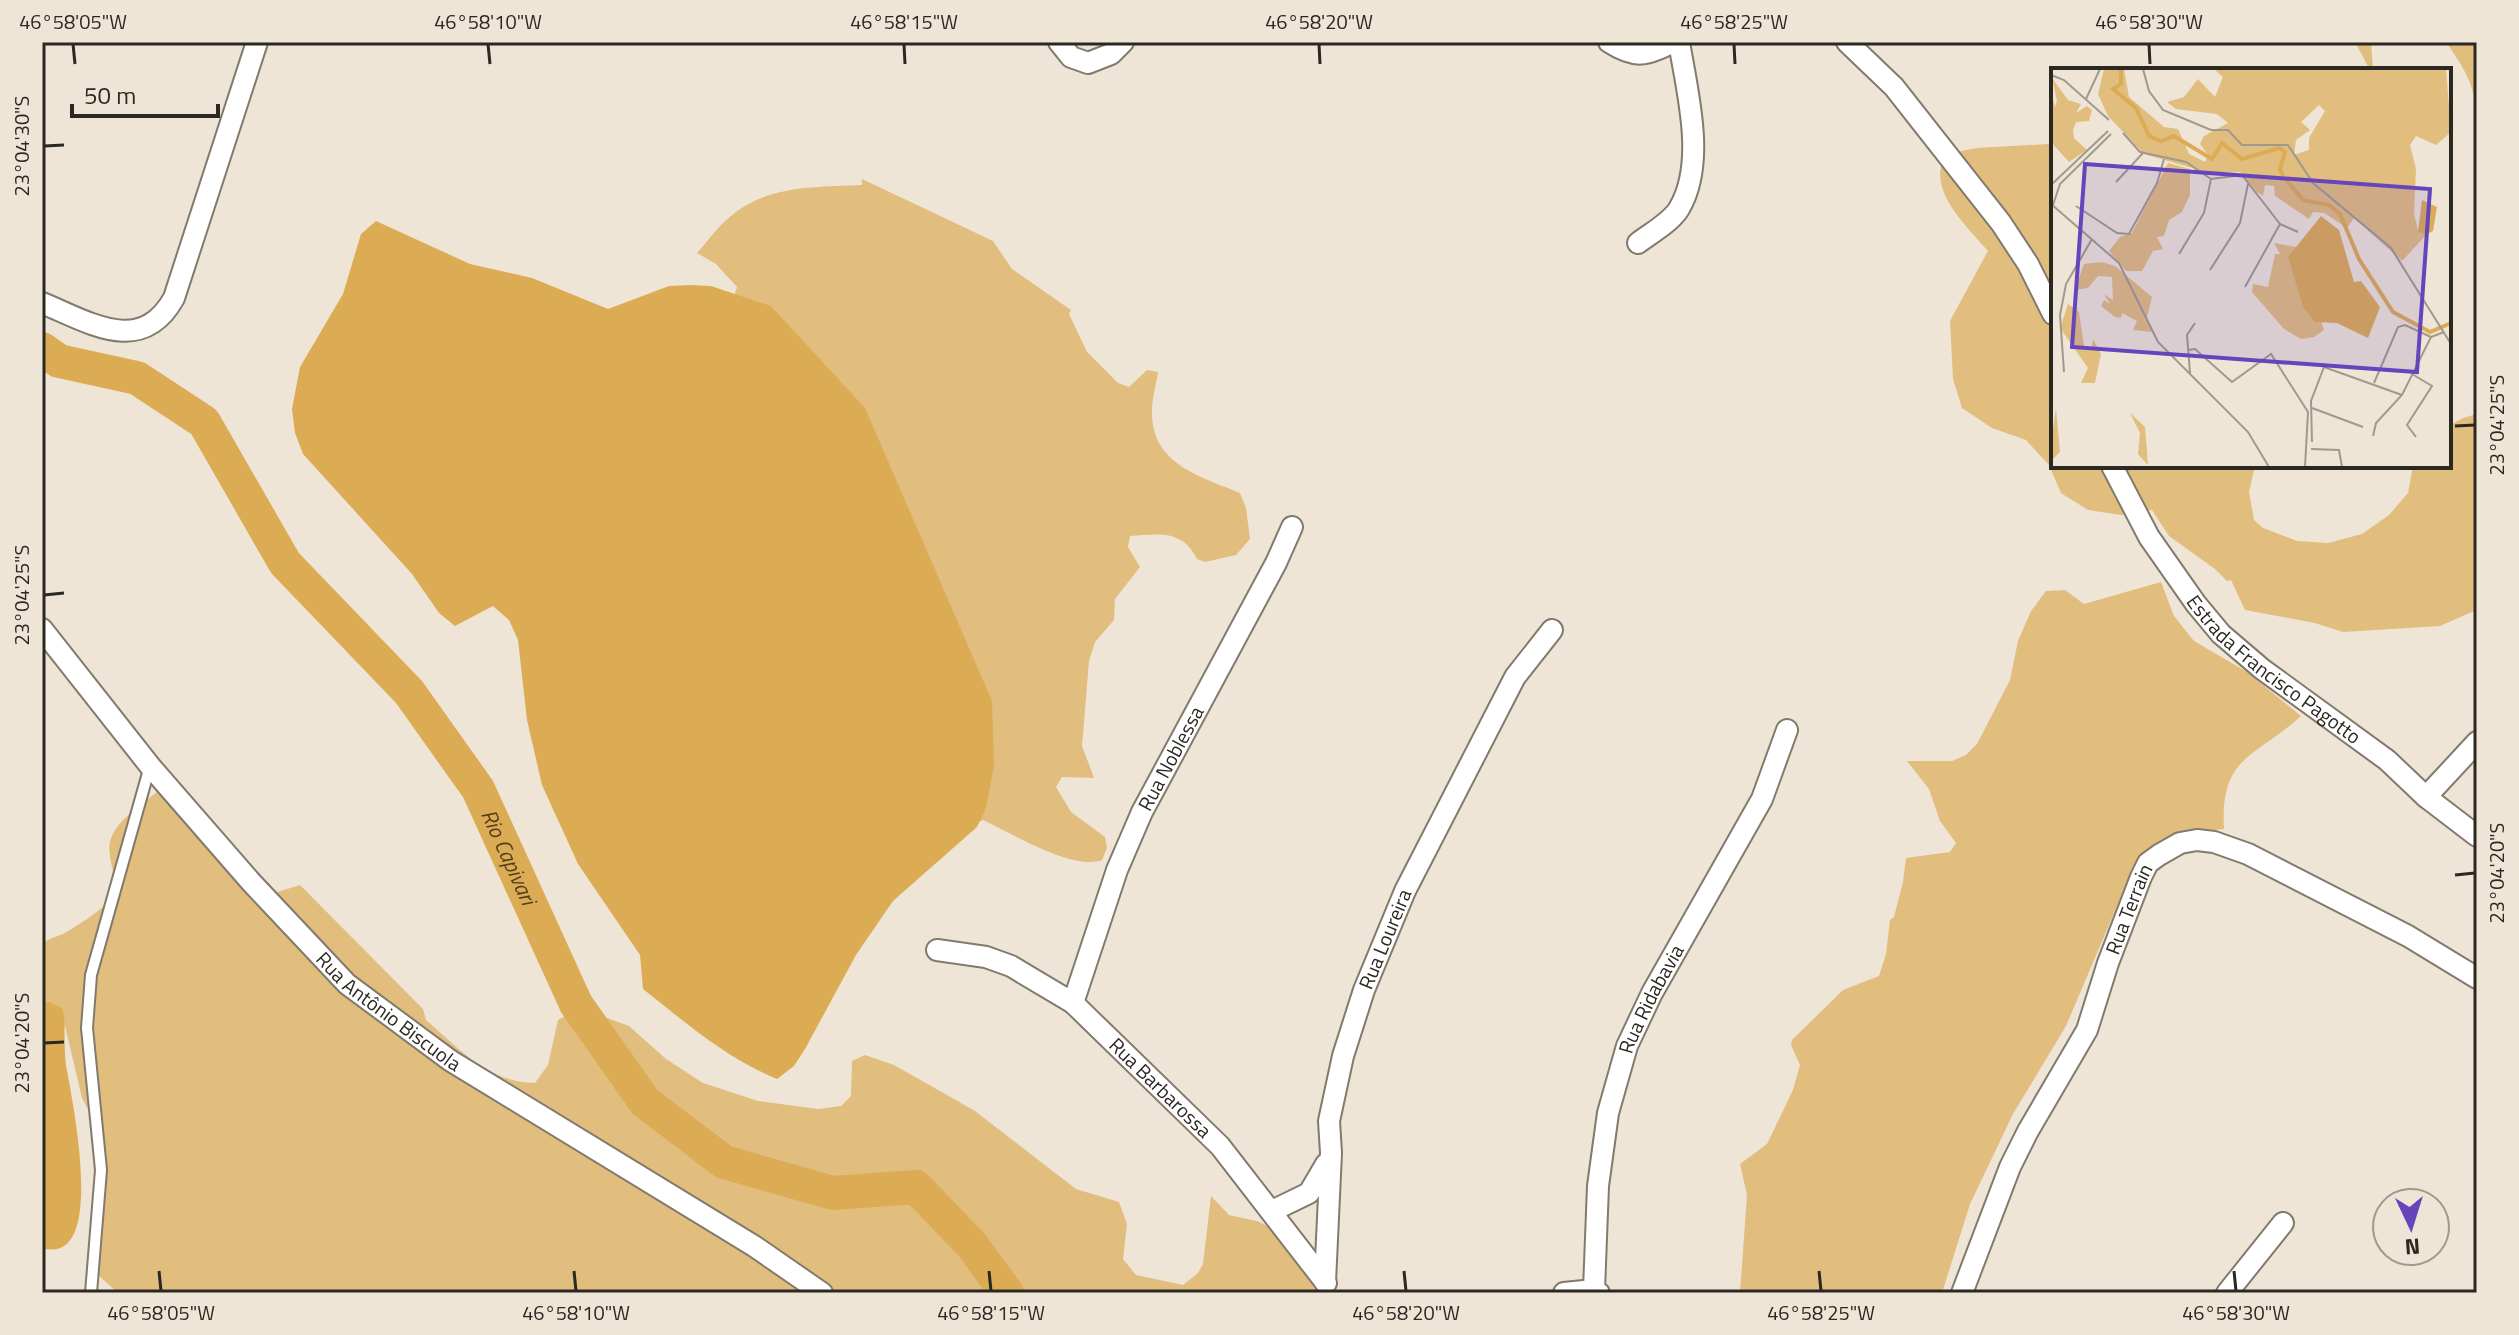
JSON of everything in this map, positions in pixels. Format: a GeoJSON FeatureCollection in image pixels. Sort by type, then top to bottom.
{"type":"FeatureCollection","features":[{"type":"Feature","properties":{"kind":"street"},"geometry":{"type":"LineString","coordinates":[[42,303],[110,330],[126,332],[141,329],[166,312],[174,298],[257,42]]}},
{"type":"Feature","properties":{"kind":"street"},"geometry":{"type":"LineString","coordinates":[[1059,42],[1071,57],[1088,63],[1111,54],[1123,42]]}},
{"type":"Feature","properties":{"kind":"street"},"geometry":{"type":"LineString","coordinates":[[1609,42],[1626,53],[1650,54],[1676,42],[1692,126],[1691,176],[1680,209],[1638,243]]}},
{"type":"Feature","properties":{"kind":"street"},"geometry":{"type":"LineString","coordinates":[[1847,42],[1894,87],[2001,223],[2028,264],[2051,310]]}},
{"type":"Feature","properties":{"kind":"street","name":"Estrada Francisco Pagotto"},"geometry":{"type":"LineString","coordinates":[[2113,468],[2149,537],[2221,634],[2262,669],[2387,760],[2426,797],[2477,836]]}},
{"type":"Feature","properties":{"kind":"street","name":"Rua Noblessa"},"geometry":{"type":"LineString","coordinates":[[1073,1003],[1117,870],[1142,812],[1276,563],[1292,527]]}},
{"type":"Feature","properties":{"kind":"street","name":"Rua Antônio Biscuola"},"geometry":{"type":"LineString","coordinates":[[42,629],[150,766],[251,882],[347,984],[451,1061],[754,1246],[822,1293]]}},
{"type":"Feature","properties":{"kind":"street","name":"Rua Loureira"},"geometry":{"type":"LineString","coordinates":[[1329,1287],[1329,1121],[1343,1056],[1364,990],[1405,891],[1515,677],[1552,630]]}},
{"type":"Feature","properties":{"kind":"street","name":"Rua Ridabavia"},"geometry":{"type":"LineString","coordinates":[[1597,1292],[1598,1186],[1606,1127],[1627,1046],[1652,993],[1762,799],[1787,730]]}},
{"type":"Feature","properties":{"kind":"street"},"geometry":{"type":"LineString","coordinates":[[2426,797],[2477,742]]}},
{"type":"Feature","properties":{"kind":"street","name":"Rua Terrain"},"geometry":{"type":"LineString","coordinates":[[1962,1293],[2010,1167],[2087,1030],[2108,963],[2141,877],[2148,863],[2159,855],[2180,843],[2197,840],[2214,842],[2248,854],[2408,936],[2477,978]]}},
{"type":"Feature","properties":{"kind":"street","name":"Rua Barbarossa"},"geometry":{"type":"LineString","coordinates":[[937,950],[986,957],[1011,966],[1073,1003],[1220,1146],[1329,1287]]}},
{"type":"Feature","properties":{"kind":"street"},"geometry":{"type":"LineString","coordinates":[[1272,1211],[1309,1193],[1331,1153]]}},
{"type":"Feature","properties":{"kind":"street"},"geometry":{"type":"LineString","coordinates":[[2227,1293],[2283,1223]]}},
{"type":"Feature","properties":{"kind":"street"},"geometry":{"type":"LineString","coordinates":[[1564,1293],[1597,1292]]}},
{"type":"Feature","properties":{"kind":"lane"},"geometry":{"type":"LineString","coordinates":[[91,1293],[101,1170],[87,1028],[91,975],[150,766]]}},
{"type":"Feature","properties":{"kind":"shaded area"},"geometry":{"type":"Polygon","coordinates":[[[2355,42],[2371,42],[2373,68],[2369,68],[2355,42]]]}},
{"type":"Feature","properties":{"kind":"shaded area"},"geometry":{"type":"Polygon","coordinates":[[[2446,42],[2477,42],[2477,122],[2469,79],[2446,42]]]}},
{"type":"Feature","properties":{"kind":"shaded area"},"geometry":{"type":"Polygon","coordinates":[[[2051,145],[2051,468],[2255,468],[2249,492],[2254,520],[2263,528],[2297,541],[2328,543],[2362,534],[2389,515],[2408,493],[2413,468],[2451,468],[2451,425],[2477,414],[2477,607],[2474,611],[2440,626],[2343,632],[2315,623],[2245,610],[2231,580],[2227,581],[2169,536],[2152,510],[2121,515],[2088,510],[2061,493],[2049,465],[2026,440],[1992,428],[1962,408],[1953,379],[1950,321],[1988,251],[1951,206],[1944,193],[1941,167],[1946,154],[1977,148],[2051,145]]]}},
{"type":"Feature","properties":{"kind":"shaded area"},"geometry":{"type":"Polygon","coordinates":[[[862,179],[993,241],[1012,269],[1071,310],[1069,314],[1087,352],[1118,383],[1129,387],[1147,370],[1158,372],[1152,416],[1161,446],[1182,467],[1240,493],[1246,508],[1250,539],[1236,555],[1205,562],[1197,559],[1191,549],[1177,538],[1160,534],[1130,536],[1128,547],[1140,567],[1115,599],[1114,620],[1095,642],[1089,661],[1082,746],[1094,778],[1062,777],[1056,787],[1071,812],[1105,837],[1107,848],[1102,860],[1090,862],[1059,856],[983,820],[942,839],[729,313],[737,287],[716,264],[697,253],[726,220],[760,198],[793,190],[862,185],[862,179]]]}},
{"type":"Feature","properties":{"kind":"shaded area"},"geometry":{"type":"Polygon","coordinates":[[[376,221],[470,264],[532,278],[608,309],[669,286],[690,285],[711,286],[771,306],[865,408],[992,701],[994,765],[986,808],[977,827],[893,901],[856,955],[794,1066],[777,1079],[724,1050],[643,989],[640,955],[578,864],[542,785],[527,720],[518,640],[509,620],[493,606],[455,626],[439,613],[412,574],[303,454],[295,433],[292,409],[300,367],[343,294],[361,234],[376,221]]]}},
{"type":"Feature","properties":{"kind":"shaded area"},"geometry":{"type":"Polygon","coordinates":[[[2161,582],[2174,616],[2194,641],[2247,672],[2301,716],[2244,760],[2234,772],[2224,805],[2224,829],[2167,838],[2137,859],[2066,1026],[2013,1114],[1970,1204],[1942,1293],[1740,1293],[1747,1195],[1740,1164],[1767,1144],[1793,1090],[1800,1065],[1791,1045],[1792,1040],[1843,990],[1879,976],[1886,954],[1890,920],[1894,917],[1903,882],[1906,858],[1950,852],[1956,843],[1940,821],[1929,789],[1907,761],[1952,761],[1966,755],[1977,744],[2010,680],[2018,641],[2031,611],[2046,591],[2065,590],[2084,604],[2161,582]]]}},
{"type":"Feature","properties":{"kind":"shaded area"},"geometry":{"type":"Polygon","coordinates":[[[157,792],[169,792],[265,896],[300,885],[423,1009],[426,1020],[489,1071],[535,1083],[548,1065],[558,1020],[580,1008],[629,1026],[666,1059],[703,1083],[758,1101],[818,1109],[841,1106],[851,1096],[852,1061],[865,1055],[894,1065],[975,1111],[1076,1189],[1119,1202],[1127,1224],[1123,1259],[1136,1275],[1183,1285],[1198,1273],[1203,1264],[1211,1196],[1229,1215],[1257,1221],[1294,1239],[1307,1252],[1323,1293],[118,1293],[97,1274],[88,1255],[104,1140],[82,1098],[65,1026],[42,1015],[42,946],[90,917],[113,897],[115,886],[109,849],[113,834],[129,814],[157,792]]]}},
{"type":"Feature","properties":{"kind":"shaded area"},"geometry":{"type":"Polygon","coordinates":[[[49,1002],[62,1008],[64,1015],[66,1065],[81,1175],[75,1232],[62,1247],[42,1248],[42,1003],[49,1002]]]}},
{"type":"Feature","properties":{"kind":"waterway","name":"Rio Capivari"},"geometry":{"type":"LineString","coordinates":[[42,349],[59,361],[137,378],[204,422],[285,563],[409,692],[478,789],[576,1004],[645,1102],[724,1162],[833,1193],[916,1187],[971,1244],[1007,1293]]}}]}
